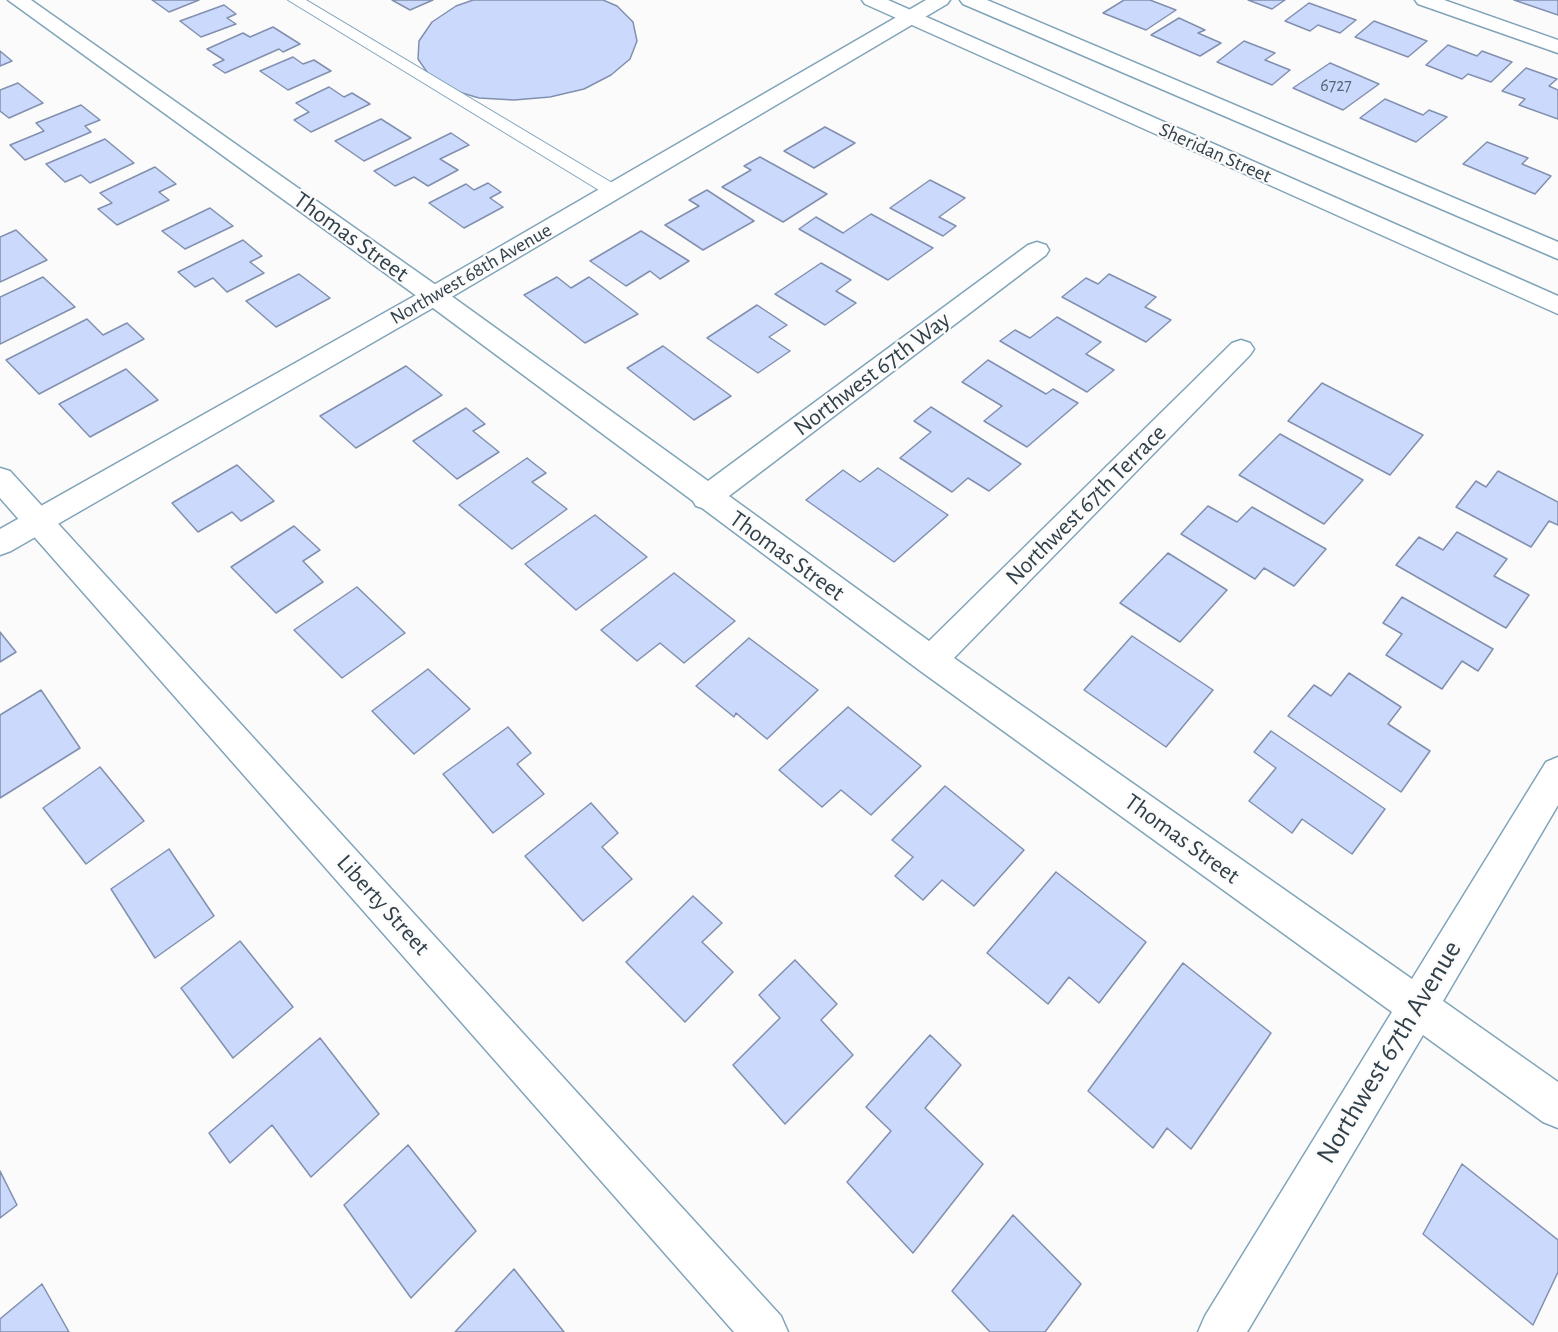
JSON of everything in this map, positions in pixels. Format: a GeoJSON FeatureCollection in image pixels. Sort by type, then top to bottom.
{"type":"FeatureCollection","features":[{"type":"Feature","properties":{"kind":"street","name":"Thomas Street"},"geometry":{"type":"LineString","coordinates":[[18,0],[434,296],[706,498],[931,660],[1558,1107]]}},
{"type":"Feature","properties":{"kind":"street","name":"Sheridan Street"},"geometry":{"type":"LineString","coordinates":[[872,0],[1558,306]]}},
{"type":"Feature","properties":{"kind":"street","name":"Northwest 68th Avenue"},"geometry":{"type":"LineString","coordinates":[[0,543],[434,296],[940,0]]}},
{"type":"Feature","properties":{"kind":"street","name":"Sheridan Street"},"geometry":{"type":"LineString","coordinates":[[970,0],[1558,251]]}},
{"type":"Feature","properties":{"kind":"street"},"geometry":{"type":"LineString","coordinates":[[1425,0],[1558,47]]}},
{"type":"Feature","properties":{"kind":"street","name":"Northwest 67th Way"},"geometry":{"type":"LineString","coordinates":[[706,498],[1037,250]]}},
{"type":"Feature","properties":{"kind":"street","name":"Northwest 67th Terrace"},"geometry":{"type":"LineString","coordinates":[[931,660],[1241,349]]}},
{"type":"Feature","properties":{"kind":"street","name":"Liberty Street"},"geometry":{"type":"LineString","coordinates":[[0,479],[765,1332]]}},
{"type":"Feature","properties":{"kind":"street","name":"Northwest 67th Avenue"},"geometry":{"type":"LineString","coordinates":[[1221,1332],[1558,773]]}},
{"type":"Feature","properties":{"kind":"lane"},"geometry":{"type":"LineString","coordinates":[[295,0],[613,191]]}},
{"type":"Feature","properties":{"kind":"building"},"geometry":{"type":"Polygon","coordinates":[[[152,0],[199,0],[169,12],[152,0]]]}},
{"type":"Feature","properties":{"kind":"building"},"geometry":{"type":"Polygon","coordinates":[[[392,0],[433,0],[410,10],[392,0]]]}},
{"type":"Feature","properties":{"kind":"building"},"geometry":{"type":"Polygon","coordinates":[[[473,0],[603,0],[617,6],[633,22],[637,41],[630,59],[611,75],[584,89],[550,97],[514,100],[479,98],[449,89],[429,75],[418,59],[419,41],[432,22],[456,6],[473,0]]]}},
{"type":"Feature","properties":{"kind":"building"},"geometry":{"type":"Polygon","coordinates":[[[1124,0],[1150,0],[1176,10],[1146,30],[1103,13],[1124,0]]]}},
{"type":"Feature","properties":{"kind":"building"},"geometry":{"type":"Polygon","coordinates":[[[1248,0],[1285,0],[1272,9],[1248,0]]]}},
{"type":"Feature","properties":{"kind":"building"},"geometry":{"type":"Polygon","coordinates":[[[1514,0],[1558,0],[1558,15],[1514,0]]]}},
{"type":"Feature","properties":{"kind":"building"},"geometry":{"type":"Polygon","coordinates":[[[1309,3],[1356,20],[1340,33],[1318,25],[1310,31],[1285,21],[1309,3]]]}},
{"type":"Feature","properties":{"kind":"building"},"geometry":{"type":"Polygon","coordinates":[[[224,5],[236,14],[227,18],[236,24],[201,37],[180,21],[224,5]]]}},
{"type":"Feature","properties":{"kind":"building"},"geometry":{"type":"Polygon","coordinates":[[[1179,18],[1205,30],[1198,33],[1221,43],[1200,56],[1151,35],[1179,18]]]}},
{"type":"Feature","properties":{"kind":"building"},"geometry":{"type":"Polygon","coordinates":[[[1374,21],[1427,41],[1408,57],[1355,37],[1374,21]]]}},
{"type":"Feature","properties":{"kind":"building"},"geometry":{"type":"Polygon","coordinates":[[[273,27],[300,44],[283,52],[279,49],[225,73],[213,65],[224,60],[207,49],[243,33],[250,37],[273,27]]]}},
{"type":"Feature","properties":{"kind":"building"},"geometry":{"type":"Polygon","coordinates":[[[1244,41],[1275,53],[1265,60],[1290,70],[1272,85],[1217,62],[1244,41]]]}},
{"type":"Feature","properties":{"kind":"building"},"geometry":{"type":"Polygon","coordinates":[[[1448,45],[1477,56],[1482,51],[1512,62],[1491,82],[1468,74],[1462,79],[1426,65],[1448,45]]]}},
{"type":"Feature","properties":{"kind":"building"},"geometry":{"type":"Polygon","coordinates":[[[0,51],[12,61],[0,66],[0,51]]]}},
{"type":"Feature","properties":{"kind":"building"},"geometry":{"type":"Polygon","coordinates":[[[293,57],[303,64],[314,60],[331,71],[288,90],[260,71],[293,57]]]}},
{"type":"Feature","properties":{"kind":"building"},"geometry":{"type":"Polygon","coordinates":[[[1330,63],[1379,84],[1343,110],[1293,88],[1330,63]]]}},
{"type":"Feature","properties":{"kind":"building"},"geometry":{"type":"Polygon","coordinates":[[[1526,68],[1557,79],[1549,86],[1558,90],[1558,119],[1519,105],[1525,99],[1502,91],[1526,68]]]}},
{"type":"Feature","properties":{"kind":"building"},"geometry":{"type":"Polygon","coordinates":[[[18,83],[43,103],[9,118],[0,111],[0,90],[18,83]]]}},
{"type":"Feature","properties":{"kind":"building"},"geometry":{"type":"Polygon","coordinates":[[[329,87],[344,97],[352,93],[370,104],[311,132],[294,120],[309,112],[296,103],[329,87]]]}},
{"type":"Feature","properties":{"kind":"building"},"geometry":{"type":"Polygon","coordinates":[[[1385,99],[1423,115],[1429,110],[1447,117],[1416,142],[1360,118],[1385,99]]]}},
{"type":"Feature","properties":{"kind":"building"},"geometry":{"type":"Polygon","coordinates":[[[81,105],[100,120],[85,126],[91,132],[25,160],[10,145],[44,131],[36,123],[81,105]]]}},
{"type":"Feature","properties":{"kind":"building"},"geometry":{"type":"Polygon","coordinates":[[[381,119],[411,138],[364,161],[335,141],[381,119]]]}},
{"type":"Feature","properties":{"kind":"building"},"geometry":{"type":"Polygon","coordinates":[[[825,127],[855,143],[814,168],[784,151],[825,127]]]}},
{"type":"Feature","properties":{"kind":"building"},"geometry":{"type":"Polygon","coordinates":[[[451,133],[469,145],[440,159],[458,170],[428,186],[414,177],[395,186],[374,171],[451,133]]]}},
{"type":"Feature","properties":{"kind":"building"},"geometry":{"type":"Polygon","coordinates":[[[105,139],[134,163],[90,183],[81,175],[65,182],[46,164],[105,139]]]}},
{"type":"Feature","properties":{"kind":"building"},"geometry":{"type":"Polygon","coordinates":[[[1487,142],[1528,158],[1522,164],[1551,176],[1535,194],[1463,164],[1487,142]]]}},
{"type":"Feature","properties":{"kind":"building"},"geometry":{"type":"Polygon","coordinates":[[[760,157],[827,194],[783,222],[722,187],[751,170],[744,166],[760,157]]]}},
{"type":"Feature","properties":{"kind":"building"},"geometry":{"type":"Polygon","coordinates":[[[155,167],[176,184],[159,192],[169,200],[117,225],[98,209],[112,203],[100,193],[155,167]]]}},
{"type":"Feature","properties":{"kind":"building"},"geometry":{"type":"Polygon","coordinates":[[[930,180],[965,198],[939,217],[956,226],[943,236],[890,208],[930,180]]]}},
{"type":"Feature","properties":{"kind":"building"},"geometry":{"type":"Polygon","coordinates":[[[488,183],[501,192],[490,198],[503,207],[464,228],[429,203],[466,184],[474,190],[488,183]]]}},
{"type":"Feature","properties":{"kind":"building"},"geometry":{"type":"Polygon","coordinates":[[[707,190],[754,221],[703,250],[665,225],[699,206],[689,200],[707,190]]]}},
{"type":"Feature","properties":{"kind":"building"},"geometry":{"type":"Polygon","coordinates":[[[210,208],[233,226],[185,249],[162,231],[210,208]]]}},
{"type":"Feature","properties":{"kind":"building"},"geometry":{"type":"Polygon","coordinates":[[[871,214],[933,248],[888,280],[799,229],[816,217],[843,233],[871,214]]]}},
{"type":"Feature","properties":{"kind":"building"},"geometry":{"type":"Polygon","coordinates":[[[16,230],[47,260],[0,282],[0,237],[16,230]]]}},
{"type":"Feature","properties":{"kind":"building"},"geometry":{"type":"Polygon","coordinates":[[[641,231],[689,261],[660,279],[650,271],[626,286],[590,261],[641,231]]]}},
{"type":"Feature","properties":{"kind":"building"},"geometry":{"type":"Polygon","coordinates":[[[243,240],[262,256],[250,262],[264,273],[227,292],[213,278],[195,287],[178,272],[243,240]]]}},
{"type":"Feature","properties":{"kind":"building"},"geometry":{"type":"Polygon","coordinates":[[[821,263],[851,280],[836,291],[856,303],[825,325],[775,294],[821,263]]]}},
{"type":"Feature","properties":{"kind":"building"},"geometry":{"type":"Polygon","coordinates":[[[299,274],[330,298],[276,327],[246,301],[299,274]]]}},
{"type":"Feature","properties":{"kind":"building"},"geometry":{"type":"Polygon","coordinates":[[[1109,274],[1156,297],[1145,307],[1171,320],[1146,342],[1062,297],[1086,278],[1098,284],[1109,274]]]}},
{"type":"Feature","properties":{"kind":"building"},"geometry":{"type":"Polygon","coordinates":[[[43,277],[75,307],[0,344],[0,297],[43,277]]]}},
{"type":"Feature","properties":{"kind":"building"},"geometry":{"type":"Polygon","coordinates":[[[557,277],[571,288],[589,277],[638,314],[585,343],[524,295],[557,277]]]}},
{"type":"Feature","properties":{"kind":"building"},"geometry":{"type":"Polygon","coordinates":[[[757,305],[787,325],[769,337],[790,351],[758,373],[707,338],[757,305]]]}},
{"type":"Feature","properties":{"kind":"building"},"geometry":{"type":"Polygon","coordinates":[[[1057,317],[1101,342],[1086,354],[1114,370],[1087,392],[1000,341],[1015,330],[1030,338],[1057,317]]]}},
{"type":"Feature","properties":{"kind":"building"},"geometry":{"type":"Polygon","coordinates":[[[87,319],[103,335],[127,323],[144,339],[39,394],[6,360],[87,319]]]}},
{"type":"Feature","properties":{"kind":"building"},"geometry":{"type":"Polygon","coordinates":[[[663,346],[731,396],[694,420],[627,368],[663,346]]]}},
{"type":"Feature","properties":{"kind":"building"},"geometry":{"type":"Polygon","coordinates":[[[988,360],[1046,394],[1053,389],[1078,403],[1027,447],[984,421],[1002,406],[962,382],[988,360]]]}},
{"type":"Feature","properties":{"kind":"building"},"geometry":{"type":"Polygon","coordinates":[[[406,366],[442,395],[356,448],[320,416],[406,366]]]}},
{"type":"Feature","properties":{"kind":"building"},"geometry":{"type":"Polygon","coordinates":[[[126,369],[158,400],[90,437],[59,404],[126,369]]]}},
{"type":"Feature","properties":{"kind":"building"},"geometry":{"type":"Polygon","coordinates":[[[1322,383],[1423,435],[1390,475],[1288,421],[1322,383]]]}},
{"type":"Feature","properties":{"kind":"building"},"geometry":{"type":"Polygon","coordinates":[[[931,407],[1021,464],[989,491],[968,478],[952,492],[900,458],[931,432],[914,421],[931,407]]]}},
{"type":"Feature","properties":{"kind":"building"},"geometry":{"type":"Polygon","coordinates":[[[466,408],[485,424],[473,431],[499,452],[457,479],[413,441],[466,408]]]}},
{"type":"Feature","properties":{"kind":"building"},"geometry":{"type":"Polygon","coordinates":[[[1280,434],[1363,480],[1324,524],[1239,475],[1280,434]]]}},
{"type":"Feature","properties":{"kind":"building"},"geometry":{"type":"Polygon","coordinates":[[[527,458],[546,473],[532,482],[567,509],[512,549],[459,505],[527,458]]]}},
{"type":"Feature","properties":{"kind":"building"},"geometry":{"type":"Polygon","coordinates":[[[237,465],[274,501],[241,521],[232,512],[198,532],[172,503],[237,465]]]}},
{"type":"Feature","properties":{"kind":"building"},"geometry":{"type":"Polygon","coordinates":[[[878,468],[948,515],[894,562],[806,500],[843,470],[860,482],[878,468]]]}},
{"type":"Feature","properties":{"kind":"building"},"geometry":{"type":"Polygon","coordinates":[[[1498,471],[1558,502],[1558,525],[1549,521],[1531,547],[1456,507],[1476,481],[1486,487],[1498,471]]]}},
{"type":"Feature","properties":{"kind":"building"},"geometry":{"type":"Polygon","coordinates":[[[1208,506],[1237,522],[1252,507],[1326,549],[1294,586],[1264,568],[1255,579],[1181,534],[1208,506]]]}},
{"type":"Feature","properties":{"kind":"building"},"geometry":{"type":"Polygon","coordinates":[[[595,515],[647,557],[576,610],[525,564],[595,515]]]}},
{"type":"Feature","properties":{"kind":"building"},"geometry":{"type":"Polygon","coordinates":[[[294,526],[320,550],[303,561],[323,582],[276,613],[231,567],[294,526]]]}},
{"type":"Feature","properties":{"kind":"building"},"geometry":{"type":"Polygon","coordinates":[[[1457,532],[1507,559],[1494,576],[1529,595],[1506,628],[1396,565],[1419,537],[1443,550],[1457,532]]]}},
{"type":"Feature","properties":{"kind":"building"},"geometry":{"type":"Polygon","coordinates":[[[1168,553],[1227,590],[1180,642],[1120,603],[1168,553]]]}},
{"type":"Feature","properties":{"kind":"building"},"geometry":{"type":"Polygon","coordinates":[[[674,573],[735,621],[684,663],[660,643],[637,661],[601,630],[674,573]]]}},
{"type":"Feature","properties":{"kind":"building"},"geometry":{"type":"Polygon","coordinates":[[[357,587],[405,633],[342,678],[294,630],[357,587]]]}},
{"type":"Feature","properties":{"kind":"building"},"geometry":{"type":"Polygon","coordinates":[[[1402,597],[1493,649],[1478,671],[1462,661],[1442,689],[1386,655],[1402,634],[1383,623],[1402,597]]]}},
{"type":"Feature","properties":{"kind":"building"},"geometry":{"type":"Polygon","coordinates":[[[0,632],[16,652],[0,662],[0,632]]]}},
{"type":"Feature","properties":{"kind":"building"},"geometry":{"type":"Polygon","coordinates":[[[1132,636],[1213,690],[1166,747],[1084,690],[1132,636]]]}},
{"type":"Feature","properties":{"kind":"building"},"geometry":{"type":"Polygon","coordinates":[[[749,638],[818,690],[767,739],[736,713],[734,717],[696,686],[749,638]]]}},
{"type":"Feature","properties":{"kind":"building"},"geometry":{"type":"Polygon","coordinates":[[[428,669],[470,709],[414,754],[372,711],[428,669]]]}},
{"type":"Feature","properties":{"kind":"building"},"geometry":{"type":"Polygon","coordinates":[[[1349,673],[1401,707],[1388,724],[1430,751],[1401,792],[1288,716],[1314,685],[1331,696],[1349,673]]]}},
{"type":"Feature","properties":{"kind":"building"},"geometry":{"type":"Polygon","coordinates":[[[41,690],[80,748],[0,798],[0,715],[41,690]]]}},
{"type":"Feature","properties":{"kind":"building"},"geometry":{"type":"Polygon","coordinates":[[[848,707],[921,766],[871,815],[841,790],[822,807],[779,770],[848,707]]]}},
{"type":"Feature","properties":{"kind":"building"},"geometry":{"type":"Polygon","coordinates":[[[508,727],[531,753],[517,764],[544,794],[493,833],[443,774],[508,727]]]}},
{"type":"Feature","properties":{"kind":"building"},"geometry":{"type":"Polygon","coordinates":[[[1271,731],[1385,809],[1352,854],[1302,819],[1292,833],[1249,801],[1276,768],[1254,752],[1271,731]]]}},
{"type":"Feature","properties":{"kind":"building"},"geometry":{"type":"Polygon","coordinates":[[[100,767],[144,821],[86,864],[43,808],[100,767]]]}},
{"type":"Feature","properties":{"kind":"building"},"geometry":{"type":"Polygon","coordinates":[[[945,786],[1024,850],[974,906],[942,880],[923,900],[895,876],[913,857],[892,840],[945,786]]]}},
{"type":"Feature","properties":{"kind":"building"},"geometry":{"type":"Polygon","coordinates":[[[591,803],[618,833],[602,847],[632,879],[583,921],[525,856],[591,803]]]}},
{"type":"Feature","properties":{"kind":"building"},"geometry":{"type":"Polygon","coordinates":[[[169,849],[214,916],[155,958],[111,889],[169,849]]]}},
{"type":"Feature","properties":{"kind":"building"},"geometry":{"type":"Polygon","coordinates":[[[1056,872],[1146,942],[1099,1003],[1069,977],[1048,1004],[987,953],[1056,872]]]}},
{"type":"Feature","properties":{"kind":"building"},"geometry":{"type":"Polygon","coordinates":[[[693,896],[722,923],[702,942],[733,972],[685,1022],[626,962],[693,896]]]}},
{"type":"Feature","properties":{"kind":"building"},"geometry":{"type":"Polygon","coordinates":[[[240,941],[293,1007],[233,1058],[181,988],[240,941]]]}},
{"type":"Feature","properties":{"kind":"building"},"geometry":{"type":"Polygon","coordinates":[[[795,960],[837,1004],[821,1020],[853,1055],[785,1124],[733,1065],[780,1018],[759,995],[795,960]]]}},
{"type":"Feature","properties":{"kind":"building"},"geometry":{"type":"Polygon","coordinates":[[[1183,963],[1271,1033],[1191,1149],[1167,1128],[1153,1148],[1088,1091],[1183,963]]]}},
{"type":"Feature","properties":{"kind":"building"},"geometry":{"type":"Polygon","coordinates":[[[930,1035],[961,1065],[925,1108],[983,1164],[913,1253],[847,1182],[891,1131],[866,1107],[930,1035]]]}},
{"type":"Feature","properties":{"kind":"building"},"geometry":{"type":"Polygon","coordinates":[[[320,1038],[379,1114],[311,1177],[272,1125],[230,1163],[209,1133],[320,1038]]]}},
{"type":"Feature","properties":{"kind":"building"},"geometry":{"type":"Polygon","coordinates":[[[408,1145],[476,1231],[411,1298],[344,1205],[408,1145]]]}},
{"type":"Feature","properties":{"kind":"building"},"geometry":{"type":"Polygon","coordinates":[[[1462,1164],[1558,1240],[1558,1272],[1533,1325],[1423,1234],[1462,1164]]]}},
{"type":"Feature","properties":{"kind":"building"},"geometry":{"type":"Polygon","coordinates":[[[0,1171],[17,1205],[0,1218],[0,1171]]]}},
{"type":"Feature","properties":{"kind":"building"},"geometry":{"type":"Polygon","coordinates":[[[1013,1215],[1081,1284],[1045,1332],[990,1332],[952,1291],[1013,1215]]]}},
{"type":"Feature","properties":{"kind":"building"},"geometry":{"type":"Polygon","coordinates":[[[514,1269],[564,1332],[455,1332],[514,1269]]]}},
{"type":"Feature","properties":{"kind":"building"},"geometry":{"type":"Polygon","coordinates":[[[42,1284],[69,1332],[0,1332],[0,1319],[42,1284]]]}}]}
